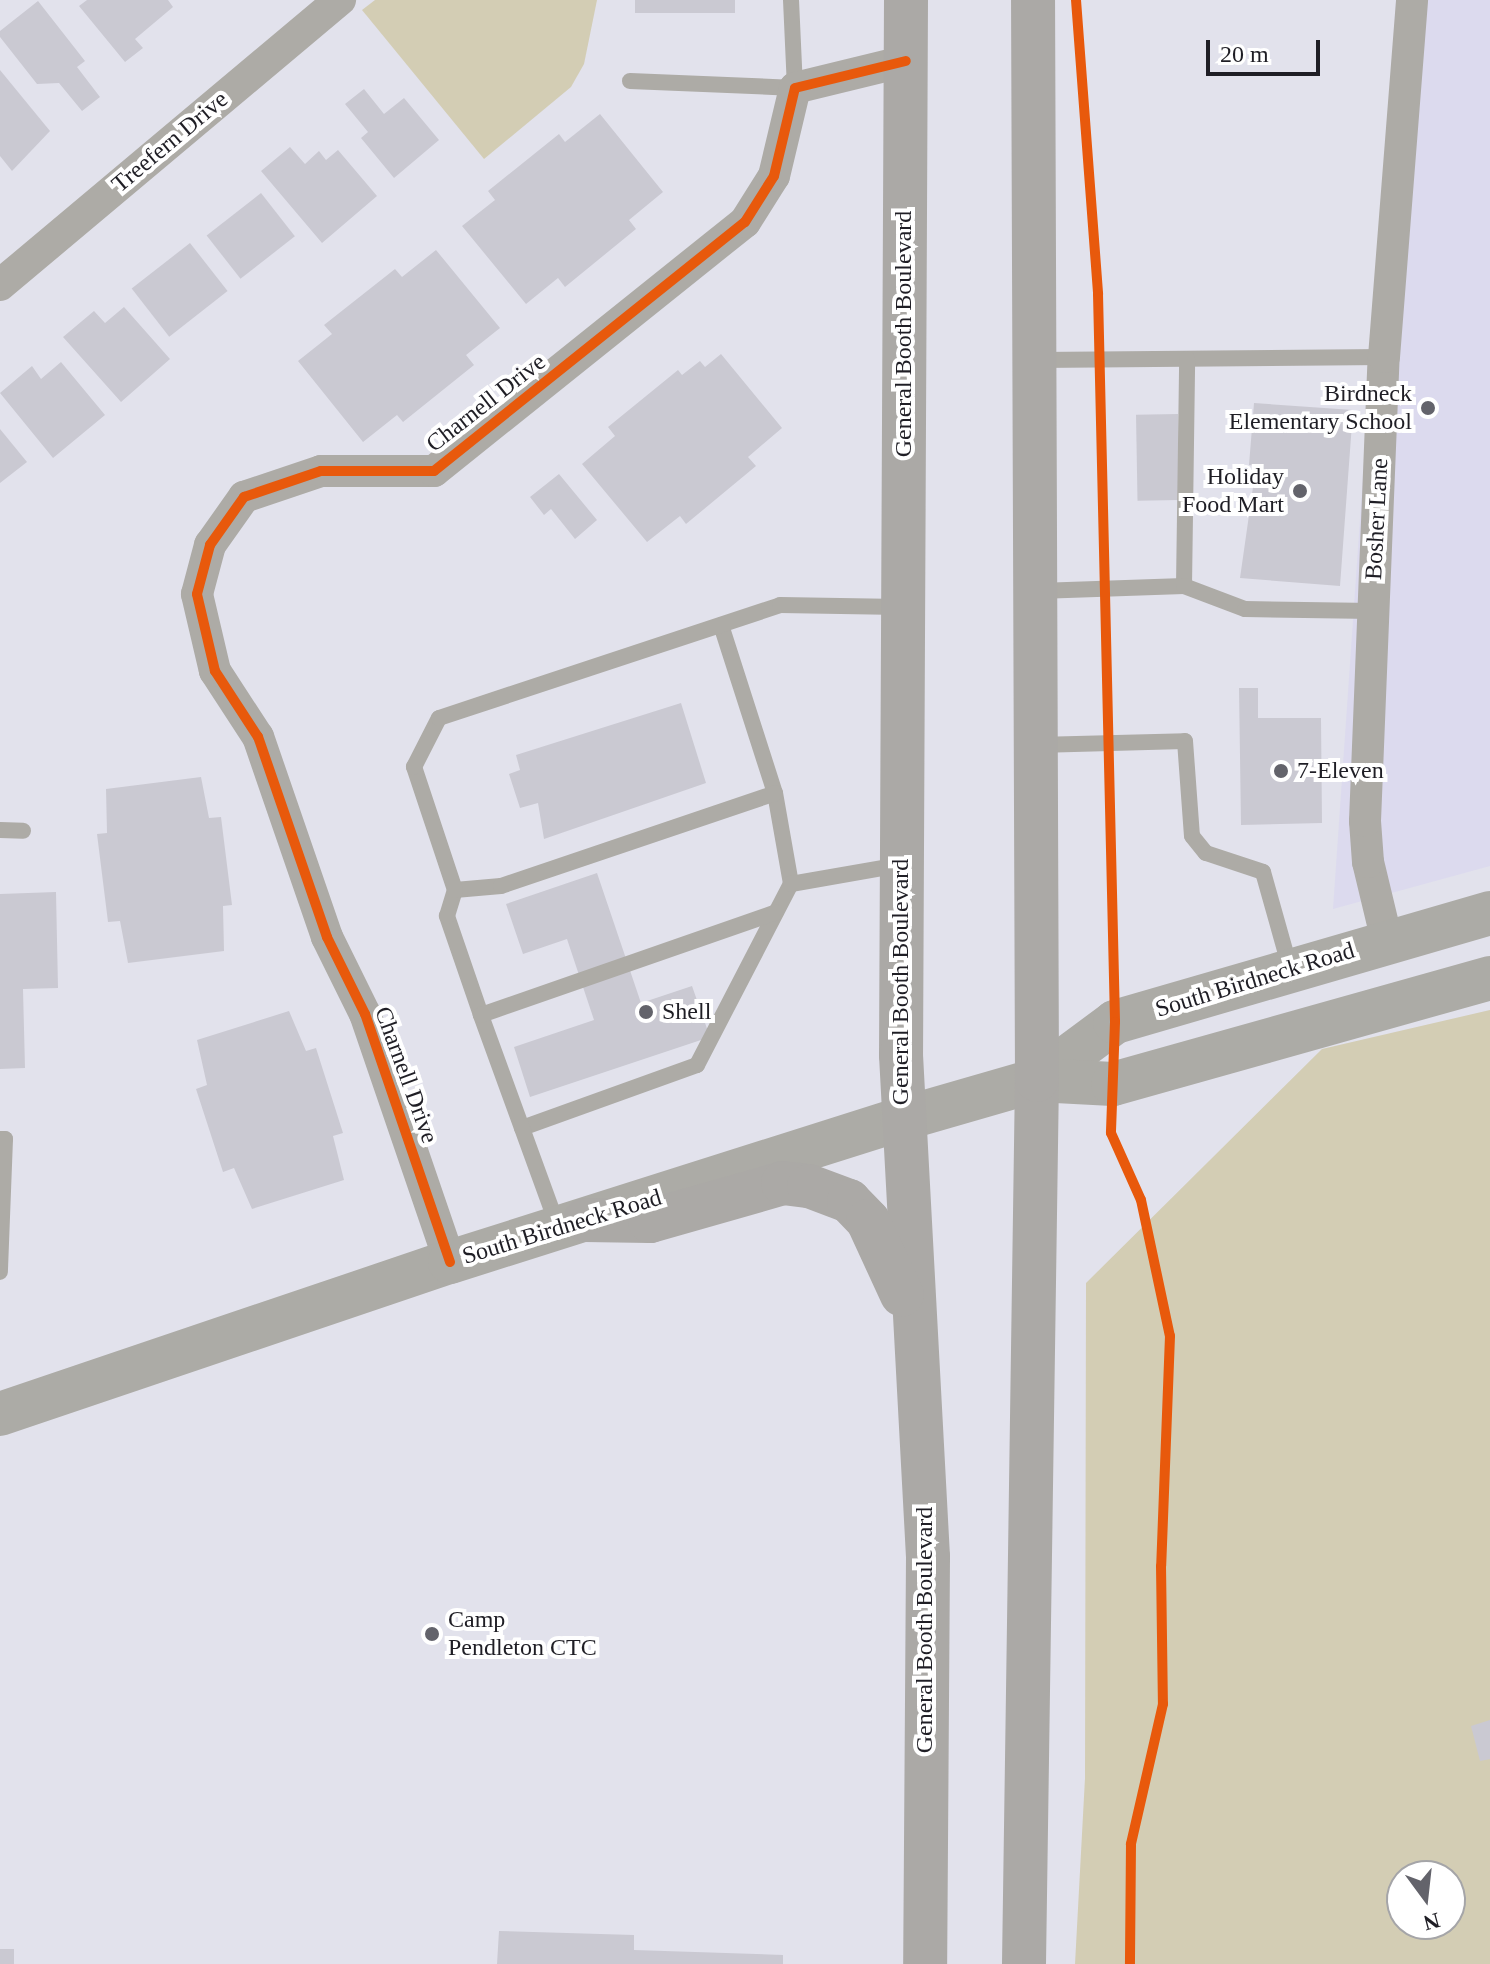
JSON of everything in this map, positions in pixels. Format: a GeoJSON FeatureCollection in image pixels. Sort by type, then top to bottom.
{"type":"FeatureCollection","features":[{"type":"Feature","properties":{"kind":"highway","name":"General Booth Boulevard"},"geometry":{"type":"LineString","coordinates":[[906,0],[900,865],[902,1119],[928,1557],[925,1964]]}},
{"type":"Feature","properties":{"kind":"highway"},"geometry":{"type":"LineString","coordinates":[[1024,1964],[1037,1080],[1033,0]]}},
{"type":"Feature","properties":{"kind":"highway"},"geometry":{"type":"LineString","coordinates":[[572,1224],[650,1221],[783,1183],[809,1186],[849,1201],[868,1221],[888,1257],[915,1331]]}},
{"type":"Feature","properties":{"kind":"main road","name":"South Birdneck Road"},"geometry":{"type":"LineString","coordinates":[[1037,1080],[1115,1022],[1490,913]]}},
{"type":"Feature","properties":{"kind":"main road","name":"South Birdneck Road"},"geometry":{"type":"LineString","coordinates":[[0,1414],[450,1262],[902,1119],[1037,1080],[1113,1084],[1490,978]]}},
{"type":"Feature","properties":{"kind":"street","name":"Treefern Drive"},"geometry":{"type":"LineString","coordinates":[[0,285],[340,0]]}},
{"type":"Feature","properties":{"kind":"street","name":"Bosher Lane"},"geometry":{"type":"LineString","coordinates":[[1387,941],[1368,862],[1365,821],[1384,357],[1412,0]]}},
{"type":"Feature","properties":{"kind":"street"},"geometry":{"type":"LineString","coordinates":[[795,88],[906,61]]}},
{"type":"Feature","properties":{"kind":"street","name":"Charnell Drive"},"geometry":{"type":"LineString","coordinates":[[450,1262],[365,1014],[327,937],[258,737],[215,671],[197,594],[210,545],[244,497],[321,471],[434,471],[745,222],[774,176],[795,88]]}},
{"type":"Feature","properties":{"kind":"lane"},"geometry":{"type":"LineString","coordinates":[[630,81],[795,88],[791,0]]}},
{"type":"Feature","properties":{"kind":"lane"},"geometry":{"type":"LineString","coordinates":[[1034,359],[1384,357]]}},
{"type":"Feature","properties":{"kind":"lane"},"geometry":{"type":"LineString","coordinates":[[1184,586],[1187,359]]}},
{"type":"Feature","properties":{"kind":"lane"},"geometry":{"type":"LineString","coordinates":[[1035,591],[1184,586],[1245,609],[1373,611]]}},
{"type":"Feature","properties":{"kind":"lane"},"geometry":{"type":"LineString","coordinates":[[572,1224],[522,1128],[447,916],[455,890],[414,767],[439,718],[780,605],[902,607]]}},
{"type":"Feature","properties":{"kind":"lane"},"geometry":{"type":"LineString","coordinates":[[522,1128],[697,1065],[791,884],[775,793],[721,625]]}},
{"type":"Feature","properties":{"kind":"lane"},"geometry":{"type":"LineString","coordinates":[[1035,745],[1185,741],[1192,836],[1206,853],[1263,872],[1290,970]]}},
{"type":"Feature","properties":{"kind":"lane"},"geometry":{"type":"LineString","coordinates":[[455,890],[501,886],[775,793]]}},
{"type":"Feature","properties":{"kind":"lane"},"geometry":{"type":"LineString","coordinates":[[0,830],[23,831]]}},
{"type":"Feature","properties":{"kind":"lane"},"geometry":{"type":"LineString","coordinates":[[791,884],[900,865]]}},
{"type":"Feature","properties":{"kind":"lane"},"geometry":{"type":"LineString","coordinates":[[481,1015],[776,912]]}},
{"type":"Feature","properties":{"kind":"lane"},"geometry":{"type":"LineString","coordinates":[[0,1139],[5,1139],[0,1272]]}},
{"type":"Feature","properties":{"kind":"shaded area"},"geometry":{"type":"Polygon","coordinates":[[[375,0],[597,0],[584,64],[571,87],[484,159],[362,10],[375,0]]]}},
{"type":"Feature","properties":{"kind":"shaded area","name":"Birdneck Elementary School"},"geometry":{"type":"Polygon","coordinates":[[[1396,0],[1490,0],[1490,866],[1333,909],[1396,0]]]}},
{"type":"Feature","properties":{"kind":"shaded area"},"geometry":{"type":"Polygon","coordinates":[[[1490,1010],[1490,1964],[1075,1964],[1085,1778],[1086,1283],[1322,1049],[1490,1010]]]}},
{"type":"Feature","properties":{"kind":"building"},"geometry":{"type":"Polygon","coordinates":[[[87,0],[168,0],[173,7],[135,39],[143,48],[125,62],[79,6],[87,0]]]}},
{"type":"Feature","properties":{"kind":"building"},"geometry":{"type":"Polygon","coordinates":[[[635,0],[735,0],[735,13],[635,13],[635,0]]]}},
{"type":"Feature","properties":{"kind":"building"},"geometry":{"type":"Polygon","coordinates":[[[38,1],[85,61],[77,67],[100,97],[82,111],[59,83],[37,84],[0,37],[0,31],[38,1]]]}},
{"type":"Feature","properties":{"kind":"building"},"geometry":{"type":"Polygon","coordinates":[[[0,70],[50,131],[12,171],[0,156],[0,70]]]}},
{"type":"Feature","properties":{"kind":"building"},"geometry":{"type":"Polygon","coordinates":[[[364,89],[384,114],[404,98],[439,140],[394,178],[361,138],[368,132],[345,104],[364,89]]]}},
{"type":"Feature","properties":{"kind":"building"},"geometry":{"type":"Polygon","coordinates":[[[600,114],[663,192],[629,220],[636,229],[565,287],[558,278],[526,304],[462,226],[495,200],[488,191],[559,134],[565,142],[600,114]]]}},
{"type":"Feature","properties":{"kind":"building"},"geometry":{"type":"Polygon","coordinates":[[[290,147],[305,164],[319,151],[326,160],[338,150],[377,196],[322,243],[261,171],[290,147]]]}},
{"type":"Feature","properties":{"kind":"building"},"geometry":{"type":"Polygon","coordinates":[[[261,193],[295,236],[240,279],[207,235],[261,193]]]}},
{"type":"Feature","properties":{"kind":"building"},"geometry":{"type":"Polygon","coordinates":[[[190,243],[228,291],[169,337],[132,289],[190,243]]]}},
{"type":"Feature","properties":{"kind":"building"},"geometry":{"type":"Polygon","coordinates":[[[436,250],[500,328],[466,355],[474,365],[403,422],[397,415],[363,442],[298,361],[332,334],[324,325],[395,269],[402,277],[436,250]]]}},
{"type":"Feature","properties":{"kind":"building"},"geometry":{"type":"Polygon","coordinates":[[[124,307],[170,359],[121,402],[63,337],[94,311],[105,323],[124,307]]]}},
{"type":"Feature","properties":{"kind":"building"},"geometry":{"type":"Polygon","coordinates":[[[721,354],[782,428],[748,457],[756,466],[686,524],[680,516],[647,542],[582,464],[615,436],[608,427],[678,370],[682,375],[700,361],[705,367],[721,354]]]}},
{"type":"Feature","properties":{"kind":"building"},"geometry":{"type":"Polygon","coordinates":[[[61,362],[105,415],[53,458],[0,393],[32,366],[41,379],[61,362]]]}},
{"type":"Feature","properties":{"kind":"building","name":"Holiday Food Mart"},"geometry":{"type":"Polygon","coordinates":[[[1254,403],[1353,410],[1340,586],[1240,578],[1256,466],[1249,465],[1254,403]]]}},
{"type":"Feature","properties":{"kind":"building"},"geometry":{"type":"Polygon","coordinates":[[[1178,414],[1180,500],[1138,501],[1136,415],[1178,414]]]}},
{"type":"Feature","properties":{"kind":"building"},"geometry":{"type":"Polygon","coordinates":[[[0,429],[27,462],[0,483],[0,429]]]}},
{"type":"Feature","properties":{"kind":"building"},"geometry":{"type":"Polygon","coordinates":[[[559,474],[597,520],[575,539],[551,509],[544,515],[530,497],[559,474]]]}},
{"type":"Feature","properties":{"kind":"building","name":"7-Eleven"},"geometry":{"type":"Polygon","coordinates":[[[1239,688],[1258,688],[1258,718],[1321,718],[1322,823],[1241,825],[1239,688]]]}},
{"type":"Feature","properties":{"kind":"building"},"geometry":{"type":"Polygon","coordinates":[[[681,703],[706,783],[544,839],[538,803],[520,808],[509,774],[520,770],[516,755],[681,703]]]}},
{"type":"Feature","properties":{"kind":"building"},"geometry":{"type":"Polygon","coordinates":[[[201,777],[209,818],[221,817],[232,905],[223,906],[224,951],[128,963],[120,921],[108,922],[97,834],[107,833],[106,789],[201,777]]]}},
{"type":"Feature","properties":{"kind":"building","name":"Shell"},"geometry":{"type":"Polygon","coordinates":[[[597,873],[641,1003],[692,986],[710,1037],[530,1097],[514,1047],[594,1020],[567,939],[523,954],[506,904],[597,873]]]}},
{"type":"Feature","properties":{"kind":"building"},"geometry":{"type":"Polygon","coordinates":[[[56,892],[58,988],[23,989],[25,1068],[0,1069],[0,894],[56,892]]]}},
{"type":"Feature","properties":{"kind":"building"},"geometry":{"type":"Polygon","coordinates":[[[289,1011],[306,1051],[316,1048],[343,1133],[333,1136],[344,1180],[252,1209],[234,1168],[223,1172],[196,1089],[207,1085],[197,1040],[289,1011]]]}},
{"type":"Feature","properties":{"kind":"building"},"geometry":{"type":"Polygon","coordinates":[[[1490,1720],[1490,1759],[1480,1761],[1471,1726],[1490,1720]]]}},
{"type":"Feature","properties":{"kind":"building"},"geometry":{"type":"Polygon","coordinates":[[[499,1931],[634,1935],[634,1950],[783,1955],[783,1964],[497,1964],[499,1931]]]}},
{"type":"Feature","properties":{"kind":"building"},"geometry":{"type":"Polygon","coordinates":[[[0,1949],[14,1949],[14,1964],[0,1964],[0,1949]]]}},
{"type":"Feature","properties":{"kind":"cycle path"},"geometry":{"type":"LineString","coordinates":[[1076,0],[1098,294],[1115,1022],[1111,1133],[1141,1200],[1170,1336],[1161,1566],[1163,1704],[1131,1844],[1130,1964]]}},
{"type":"Feature","properties":{"kind":"cycle path"},"geometry":{"type":"LineString","coordinates":[[450,1262],[365,1014],[327,937],[258,737],[215,671],[197,594],[210,545],[244,497],[321,471],[434,471],[745,222],[774,176],[795,88],[906,61]]}},
{"type":"Feature","properties":{"kind":"place","name":"Birdneck Elementary School"},"geometry":{"type":"Point","coordinates":[1428,408]}},
{"type":"Feature","properties":{"kind":"place","name":"Holiday Food Mart"},"geometry":{"type":"Point","coordinates":[1300,491]}},
{"type":"Feature","properties":{"kind":"place","name":"7-Eleven"},"geometry":{"type":"Point","coordinates":[1281,771]}},
{"type":"Feature","properties":{"kind":"place","name":"Shell"},"geometry":{"type":"Point","coordinates":[646,1012]}},
{"type":"Feature","properties":{"kind":"place","name":"Camp Pendleton CTC"},"geometry":{"type":"Point","coordinates":[432,1634]}}]}
